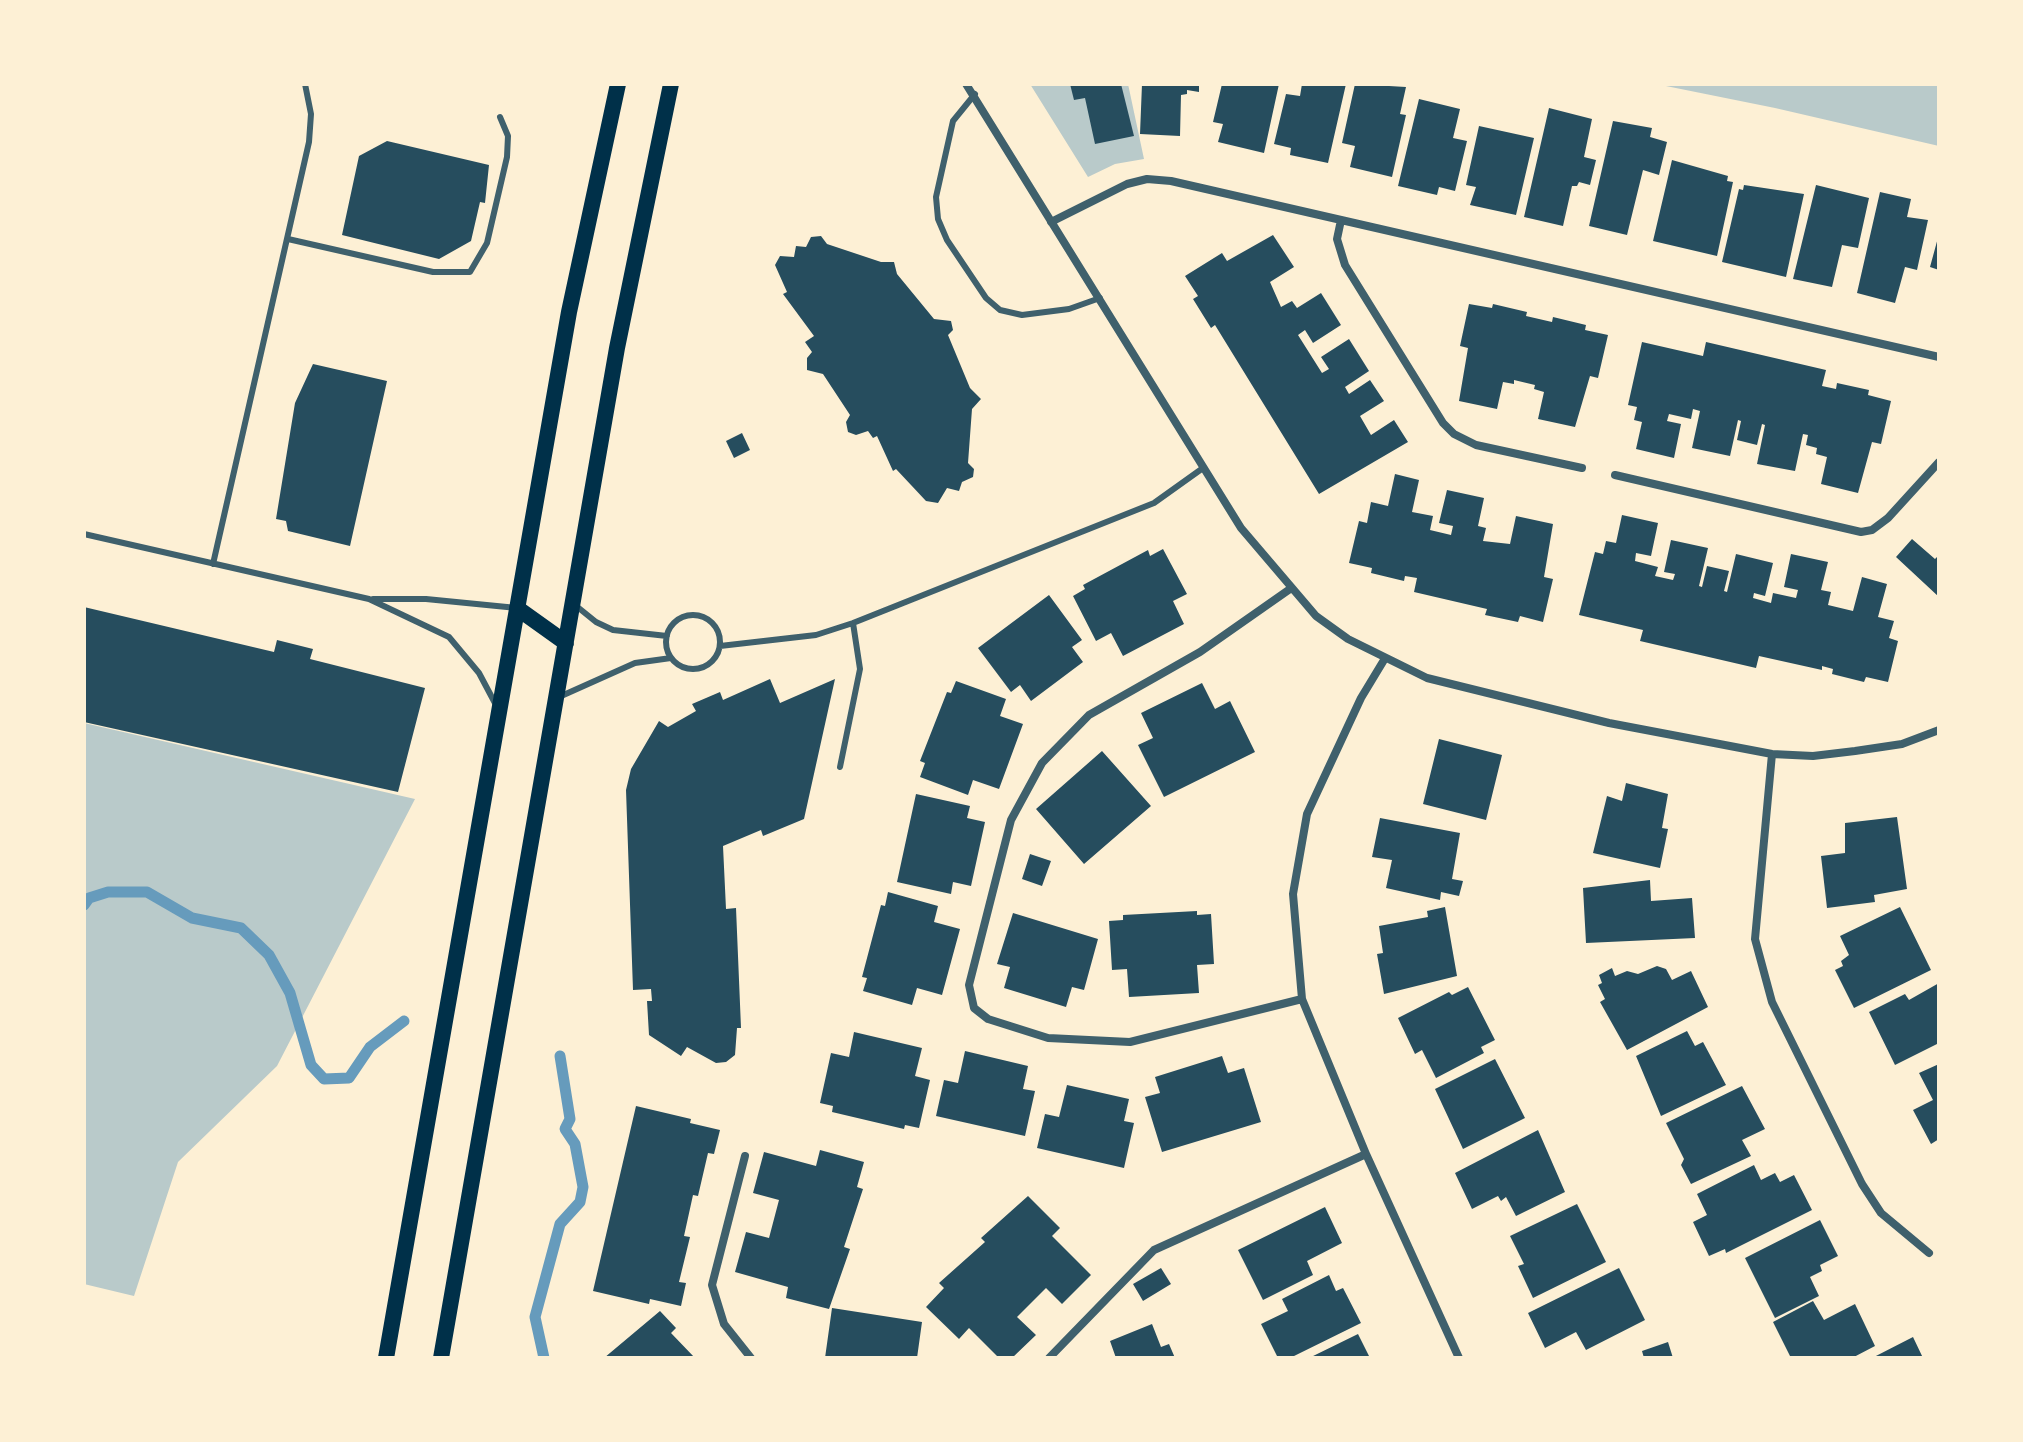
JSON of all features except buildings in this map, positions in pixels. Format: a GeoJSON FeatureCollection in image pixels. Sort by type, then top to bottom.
{"type":"FeatureCollection","features":[{"type":"Feature","properties":{"kind":"main road"},"geometry":{"type":"LineString","coordinates":[[386,1358],[569,312],[618,84]]}},
{"type":"Feature","properties":{"kind":"main road"},"geometry":{"type":"LineString","coordinates":[[441,1358],[636,247],[671,84]]}},
{"type":"Feature","properties":{"kind":"main road"},"geometry":{"type":"LineString","coordinates":[[517,608],[566,643]]}},
{"type":"Feature","properties":{"kind":"street"},"geometry":{"type":"LineString","coordinates":[[966,84],[1101,297],[1241,528],[1316,616],[1384,660],[1427,678],[1624,726],[1772,754],[1813,756],[1855,751],[1902,744],[1939,730]]}},
{"type":"Feature","properties":{"kind":"street"},"geometry":{"type":"LineString","coordinates":[[1051,222],[1109,192],[1147,179],[1341,220],[1939,357]]}},
{"type":"Feature","properties":{"kind":"street"},"geometry":{"type":"LineString","coordinates":[[1341,220],[1337,239],[1345,265],[1443,423],[1454,434],[1476,445],[1582,468]]}},
{"type":"Feature","properties":{"kind":"street"},"geometry":{"type":"LineString","coordinates":[[1615,475],[1861,532],[1872,530],[1888,518],[1939,462]]}},
{"type":"Feature","properties":{"kind":"street"},"geometry":{"type":"LineString","coordinates":[[1290,589],[1200,652],[1089,715],[1042,763],[1011,820],[969,985],[974,1008],[988,1019],[1048,1038],[1130,1042],[1302,999]]}},
{"type":"Feature","properties":{"kind":"street"},"geometry":{"type":"LineString","coordinates":[[1384,660],[1350,719],[1307,814],[1293,894],[1302,999],[1366,1154],[1459,1358]]}},
{"type":"Feature","properties":{"kind":"street"},"geometry":{"type":"LineString","coordinates":[[1772,754],[1755,939],[1772,1002],[1862,1184],[1881,1213],[1929,1253]]}},
{"type":"Feature","properties":{"kind":"street"},"geometry":{"type":"LineString","coordinates":[[1049,1358],[1154,1250],[1366,1154]]}},
{"type":"Feature","properties":{"kind":"street"},"geometry":{"type":"LineString","coordinates":[[745,1156],[712,1285],[724,1324],[751,1358]]}},
{"type":"Feature","properties":{"kind":"lane"},"geometry":{"type":"LineString","coordinates":[[213,564],[309,142],[311,114],[305,84]]}},
{"type":"Feature","properties":{"kind":"lane"},"geometry":{"type":"LineString","coordinates":[[975,94],[953,121],[939,185],[938,219],[947,240],[986,298],[1000,310],[1022,315],[1069,309],[1101,297]]}},
{"type":"Feature","properties":{"kind":"lane"},"geometry":{"type":"LineString","coordinates":[[288,239],[433,272],[470,272],[477,266],[487,243],[507,157],[508,136],[500,117]]}},
{"type":"Feature","properties":{"kind":"lane"},"geometry":{"type":"LineString","coordinates":[[720,646],[816,635],[853,623],[1154,503],[1203,468]]}},
{"type":"Feature","properties":{"kind":"lane"},"geometry":{"type":"LineString","coordinates":[[84,534],[369,599],[426,599],[517,608]]}},
{"type":"Feature","properties":{"kind":"lane"},"geometry":{"type":"LineString","coordinates":[[369,599],[449,637],[479,673],[499,710]]}},
{"type":"Feature","properties":{"kind":"lane"},"geometry":{"type":"LineString","coordinates":[[573,603],[596,622],[613,630],[667,636]]}},
{"type":"Feature","properties":{"kind":"lane"},"geometry":{"type":"LineString","coordinates":[[699,616],[716,628],[720,646],[717,656],[702,668],[680,666],[671,658],[667,636],[679,619],[699,616]]}},
{"type":"Feature","properties":{"kind":"lane"},"geometry":{"type":"LineString","coordinates":[[840,767],[858,686],[860,651],[853,623]]}},
{"type":"Feature","properties":{"kind":"lane"},"geometry":{"type":"LineString","coordinates":[[556,698],[635,663],[671,658]]}},
{"type":"Feature","properties":{"kind":"shaded area"},"geometry":{"type":"Polygon","coordinates":[[[1030,84],[1128,84],[1144,159],[1115,164],[1088,177],[1030,84]]]}},
{"type":"Feature","properties":{"kind":"shaded area"},"geometry":{"type":"Polygon","coordinates":[[[1656,84],[1939,84],[1939,146],[1775,108],[1656,84]]]}},
{"type":"Feature","properties":{"kind":"shaded area"},"geometry":{"type":"Polygon","coordinates":[[[84,723],[415,799],[277,1066],[178,1162],[134,1296],[84,1284],[84,723]]]}},
{"type":"Feature","properties":{"kind":"waterway"},"geometry":{"type":"LineString","coordinates":[[84,905],[89,898],[108,892],[147,892],[192,918],[241,928],[269,955],[290,993],[311,1065],[324,1079],[349,1078],[370,1047],[404,1021]]}},
{"type":"Feature","properties":{"kind":"waterway"},"geometry":{"type":"LineString","coordinates":[[544,1358],[535,1317],[560,1224],[580,1202],[583,1187],[575,1144],[565,1129],[570,1119],[560,1056]]}}]}
